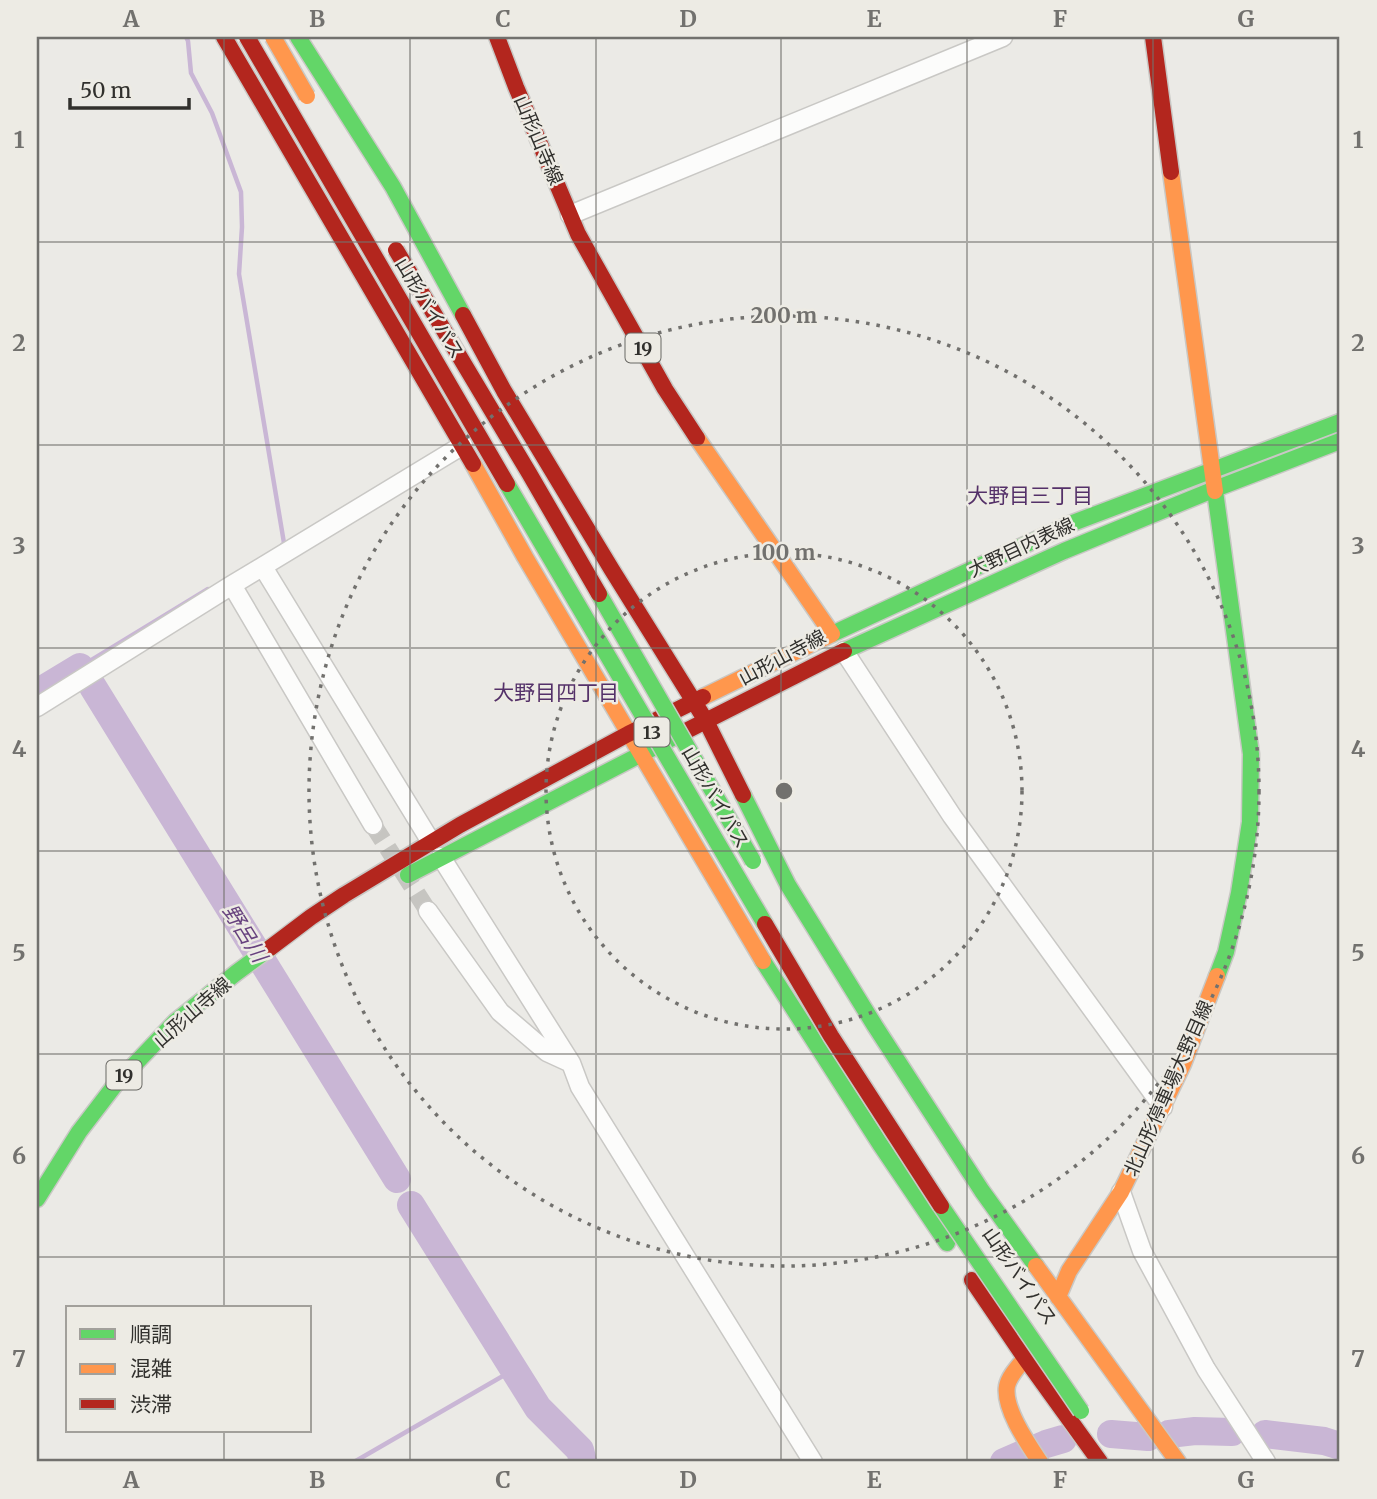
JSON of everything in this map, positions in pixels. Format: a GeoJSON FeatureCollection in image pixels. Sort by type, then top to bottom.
{"type":"FeatureCollection","features":[{"type":"Feature","properties":{"kind":"main road"},"geometry":{"type":"LineString","coordinates":[[224,37],[463,445],[628,734],[770,973],[880,1144],[1025,1358],[1100,1462]]}},
{"type":"Feature","properties":{"kind":"main road","name":"山形バイパス"},"geometry":{"type":"LineString","coordinates":[[247,37],[831,1036],[952,1223],[1097,1432]]}},
{"type":"Feature","properties":{"kind":"main road"},"geometry":{"type":"LineString","coordinates":[[273,37],[312,106]]}},
{"type":"Feature","properties":{"kind":"main road"},"geometry":{"type":"LineString","coordinates":[[298,37],[393,187],[504,391],[695,701],[796,897],[875,1026],[982,1191],[1178,1462]]}},
{"type":"Feature","properties":{"kind":"main road","name":"山形山寺線"},"geometry":{"type":"LineString","coordinates":[[37,1199],[79,1132],[115,1085],[175,1022],[312,917],[431,842],[628,734],[832,634],[665,389],[578,234],[497,37]]}},
{"type":"Feature","properties":{"kind":"main road","name":"北山形停車場大野目線"},"geometry":{"type":"LineString","coordinates":[[1058,1297],[1069,1271],[1121,1192],[1183,1064],[1226,952],[1250,822],[1251,754],[1153,37]]}},
{"type":"Feature","properties":{"kind":"main road","name":"山形バイパス"},"geometry":{"type":"LineString","coordinates":[[385,233],[529,474],[758,869]]}},
{"type":"Feature","properties":{"kind":"main road"},"geometry":{"type":"LineString","coordinates":[[1213,470],[1340,422]]}},
{"type":"Feature","properties":{"kind":"main road"},"geometry":{"type":"LineString","coordinates":[[1215,489],[1340,441]]}},
{"type":"Feature","properties":{"kind":"main road","name":"大野目内表線"},"geometry":{"type":"LineString","coordinates":[[832,634],[1070,524],[1213,470]]}},
{"type":"Feature","properties":{"kind":"main road","name":"大野目内表線"},"geometry":{"type":"LineString","coordinates":[[844,652],[1064,551],[1215,489]]}},
{"type":"Feature","properties":{"kind":"main road","name":"山形山寺線"},"geometry":{"type":"LineString","coordinates":[[285,938],[316,927],[357,902],[640,754],[844,652]]}},
{"type":"Feature","properties":{"kind":"main road"},"geometry":{"type":"LineString","coordinates":[[1025,1358],[1007,1384],[1007,1399],[1021,1431],[1040,1462]]}},
{"type":"Feature","properties":{"kind":"street"},"geometry":{"type":"LineString","coordinates":[[570,215],[1003,37]]}},
{"type":"Feature","properties":{"kind":"street"},"geometry":{"type":"LineString","coordinates":[[37,707],[463,445]]}},
{"type":"Feature","properties":{"kind":"street"},"geometry":{"type":"LineString","coordinates":[[263,568],[431,842]]}},
{"type":"Feature","properties":{"kind":"street"},"geometry":{"type":"LineString","coordinates":[[232,585],[373,825]]}},
{"type":"Feature","properties":{"kind":"street"},"geometry":{"type":"LineString","coordinates":[[844,652],[952,816],[1163,1107]]}},
{"type":"Feature","properties":{"kind":"street"},"geometry":{"type":"LineString","coordinates":[[441,858],[570,1063],[580,1087],[813,1462]]}},
{"type":"Feature","properties":{"kind":"street"},"geometry":{"type":"LineString","coordinates":[[428,911],[500,1012],[547,1052],[570,1063]]}},
{"type":"Feature","properties":{"kind":"street"},"geometry":{"type":"LineString","coordinates":[[1121,1192],[1142,1251],[1206,1368],[1266,1462]]}},
{"type":"Feature","properties":{"kind":"waterway"},"geometry":{"type":"LineString","coordinates":[[186,37],[191,73],[212,113],[241,192],[239,274],[284,543],[282,545]]}},
{"type":"Feature","properties":{"kind":"waterway"},"geometry":{"type":"LineString","coordinates":[[80,667],[208,589]]}},
{"type":"Feature","properties":{"kind":"waterway","name":"野呂川"},"geometry":{"type":"LineString","coordinates":[[37,693],[80,667]]}},
{"type":"Feature","properties":{"kind":"waterway","name":"野呂川"},"geometry":{"type":"LineString","coordinates":[[93,687],[397,1179]]}},
{"type":"Feature","properties":{"kind":"waterway","name":"野呂川"},"geometry":{"type":"LineString","coordinates":[[411,1205],[538,1408],[580,1450],[583,1462]]}},
{"type":"Feature","properties":{"kind":"waterway"},"geometry":{"type":"LineString","coordinates":[[354,1462],[515,1369]]}},
{"type":"Feature","properties":{"kind":"waterway","name":"野呂川"},"geometry":{"type":"LineString","coordinates":[[1169,1434],[1195,1431],[1232,1432]]}},
{"type":"Feature","properties":{"kind":"waterway","name":"野呂川"},"geometry":{"type":"LineString","coordinates":[[1111,1434],[1148,1437]]}},
{"type":"Feature","properties":{"kind":"waterway","name":"野呂川"},"geometry":{"type":"LineString","coordinates":[[1265,1434],[1324,1441],[1340,1446]]}},
{"type":"Feature","properties":{"kind":"waterway","name":"野呂川"},"geometry":{"type":"LineString","coordinates":[[1004,1462],[1063,1439]]}},
{"type":"Feature","properties":{"kind":"tunnel"},"geometry":{"type":"LineString","coordinates":[[373,825],[428,911]]}},
{"type":"Feature","properties":{"kind":"traffic: fast"},"geometry":{"type":"LineString","coordinates":[[298,37],[393,187],[463,315]]}},
{"type":"Feature","properties":{"kind":"traffic: fast"},"geometry":{"type":"LineString","coordinates":[[832,634],[1070,524],[1340,422]]}},
{"type":"Feature","properties":{"kind":"traffic: fast"},"geometry":{"type":"LineString","coordinates":[[844,651],[1064,551],[1340,441]]}},
{"type":"Feature","properties":{"kind":"traffic: fast"},"geometry":{"type":"LineString","coordinates":[[507,484],[765,924]]}},
{"type":"Feature","properties":{"kind":"traffic: fast"},"geometry":{"type":"LineString","coordinates":[[1215,491],[1251,754],[1250,822],[1239,893],[1226,952],[1217,976]]}},
{"type":"Feature","properties":{"kind":"traffic: fast"},"geometry":{"type":"LineString","coordinates":[[599,594],[753,861]]}},
{"type":"Feature","properties":{"kind":"traffic: fast"},"geometry":{"type":"LineString","coordinates":[[408,875],[680,734]]}},
{"type":"Feature","properties":{"kind":"traffic: fast"},"geometry":{"type":"LineString","coordinates":[[743,795],[788,885],[875,1026],[982,1191],[1036,1266]]}},
{"type":"Feature","properties":{"kind":"traffic: fast"},"geometry":{"type":"LineString","coordinates":[[37,1199],[79,1132],[115,1085],[175,1022],[270,948]]}},
{"type":"Feature","properties":{"kind":"traffic: fast"},"geometry":{"type":"LineString","coordinates":[[763,961],[947,1243]]}},
{"type":"Feature","properties":{"kind":"traffic: fast"},"geometry":{"type":"LineString","coordinates":[[941,1206],[1081,1411]]}},
{"type":"Feature","properties":{"kind":"traffic: slow"},"geometry":{"type":"LineString","coordinates":[[273,37],[307,96]]}},
{"type":"Feature","properties":{"kind":"traffic: slow"},"geometry":{"type":"LineString","coordinates":[[1171,172],[1215,491]]}},
{"type":"Feature","properties":{"kind":"traffic: slow"},"geometry":{"type":"LineString","coordinates":[[697,438],[832,634],[703,697]]}},
{"type":"Feature","properties":{"kind":"traffic: slow"},"geometry":{"type":"LineString","coordinates":[[473,464],[763,961]]}},
{"type":"Feature","properties":{"kind":"traffic: slow"},"geometry":{"type":"LineString","coordinates":[[1058,1297],[1069,1271],[1121,1192],[1183,1064],[1217,976]]}},
{"type":"Feature","properties":{"kind":"traffic: slow"},"geometry":{"type":"LineString","coordinates":[[1036,1266],[1178,1462]]}},
{"type":"Feature","properties":{"kind":"traffic: slow"},"geometry":{"type":"LineString","coordinates":[[1025,1358],[1010,1379],[1007,1395],[1018,1426],[1040,1462]]}},
{"type":"Feature","properties":{"kind":"traffic: jam"},"geometry":{"type":"LineString","coordinates":[[224,37],[473,464]]}},
{"type":"Feature","properties":{"kind":"traffic: jam"},"geometry":{"type":"LineString","coordinates":[[247,37],[507,484]]}},
{"type":"Feature","properties":{"kind":"traffic: jam"},"geometry":{"type":"LineString","coordinates":[[497,37],[578,234],[665,389],[697,438]]}},
{"type":"Feature","properties":{"kind":"traffic: jam"},"geometry":{"type":"LineString","coordinates":[[1153,37],[1171,172]]}},
{"type":"Feature","properties":{"kind":"traffic: jam"},"geometry":{"type":"LineString","coordinates":[[396,250],[599,594]]}},
{"type":"Feature","properties":{"kind":"traffic: jam"},"geometry":{"type":"LineString","coordinates":[[463,315],[504,391],[706,721],[743,795]]}},
{"type":"Feature","properties":{"kind":"traffic: jam"},"geometry":{"type":"LineString","coordinates":[[680,734],[844,651]]}},
{"type":"Feature","properties":{"kind":"traffic: jam"},"geometry":{"type":"LineString","coordinates":[[270,948],[344,895],[460,825],[628,734],[703,697]]}},
{"type":"Feature","properties":{"kind":"traffic: jam"},"geometry":{"type":"LineString","coordinates":[[765,924],[831,1036],[941,1206]]}},
{"type":"Feature","properties":{"kind":"traffic: jam"},"geometry":{"type":"LineString","coordinates":[[972,1280],[1100,1462]]}},
{"type":"Feature","properties":{"kind":"district","name":"大野目三丁目"},"geometry":{"type":"Point","coordinates":[1030,495]}},
{"type":"Feature","properties":{"kind":"district","name":"大野目四丁目"},"geometry":{"type":"Point","coordinates":[556,692]}}]}
